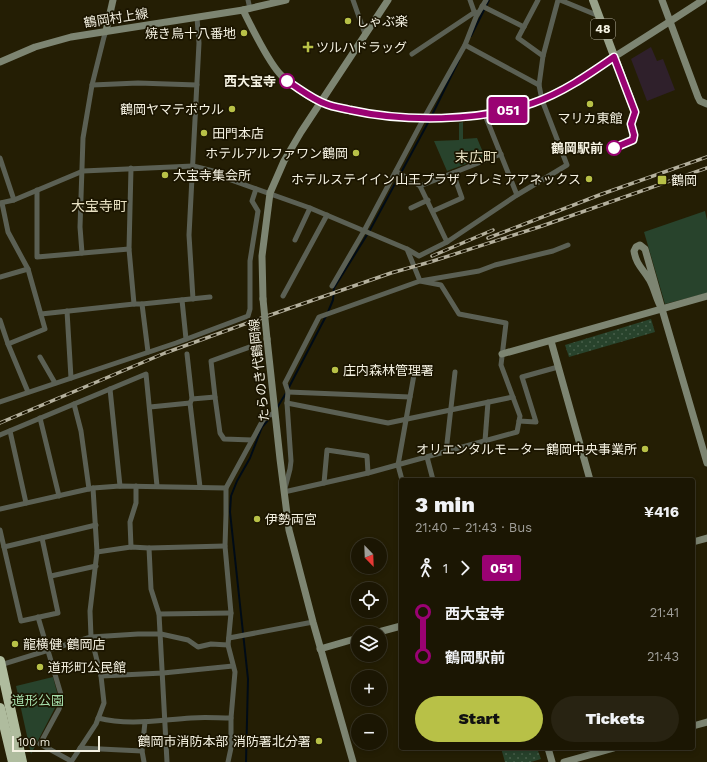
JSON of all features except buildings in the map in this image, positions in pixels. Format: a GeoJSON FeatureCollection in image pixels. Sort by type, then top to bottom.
{"type":"FeatureCollection","features":[{"type":"Feature","properties":{"kind":"highway"},"geometry":{"type":"LineString","coordinates":[[0,664],[22,762]]}},
{"type":"Feature","properties":{"kind":"highway"},"geometry":{"type":"LineString","coordinates":[[0,708],[13,762]]}},
{"type":"Feature","properties":{"kind":"main road","name":"48"},"geometry":{"type":"LineString","coordinates":[[593,0],[631,102]]}},
{"type":"Feature","properties":{"kind":"street"},"geometry":{"type":"LineString","coordinates":[[82,253],[80,227],[83,138],[92,85],[113,0]]}},
{"type":"Feature","properties":{"kind":"street"},"geometry":{"type":"LineString","coordinates":[[248,0],[246,9],[273,65],[280,74],[309,96],[327,105],[380,116],[424,118],[485,115],[518,108],[542,100],[577,82],[703,0]]}},
{"type":"Feature","properties":{"kind":"street","name":"鶴岡村上線"},"geometry":{"type":"LineString","coordinates":[[0,62],[44,44],[71,37],[197,18],[286,0]]}},
{"type":"Feature","properties":{"kind":"street"},"geometry":{"type":"LineString","coordinates":[[353,0],[365,34]]}},
{"type":"Feature","properties":{"kind":"street","name":"たらのき代鶴岡線"},"geometry":{"type":"LineString","coordinates":[[354,762],[320,649],[295,558],[289,530],[263,299],[262,256],[270,193],[284,161],[320,102],[388,0]]}},
{"type":"Feature","properties":{"kind":"street"},"geometry":{"type":"LineString","coordinates":[[470,0],[476,15]]}},
{"type":"Feature","properties":{"kind":"street"},"geometry":{"type":"LineString","coordinates":[[332,286],[364,231],[465,45],[476,15],[486,0]]}},
{"type":"Feature","properties":{"kind":"street"},"geometry":{"type":"LineString","coordinates":[[538,0],[518,38],[543,56]]}},
{"type":"Feature","properties":{"kind":"street"},"geometry":{"type":"LineString","coordinates":[[8,344],[45,329],[28,269],[8,232],[1,203],[14,200],[83,171],[193,166],[213,171],[256,189],[310,208],[419,256],[447,242],[517,195],[567,165],[542,100],[538,85],[543,56],[559,0],[599,16]]}},
{"type":"Feature","properties":{"kind":"street"},"geometry":{"type":"LineString","coordinates":[[662,0],[698,97],[700,101],[707,104]]}},
{"type":"Feature","properties":{"kind":"street"},"geometry":{"type":"LineString","coordinates":[[482,6],[524,27]]}},
{"type":"Feature","properties":{"kind":"street"},"geometry":{"type":"LineString","coordinates":[[412,54],[476,15]]}},
{"type":"Feature","properties":{"kind":"street"},"geometry":{"type":"LineString","coordinates":[[193,299],[189,235],[199,43],[197,18]]}},
{"type":"Feature","properties":{"kind":"street"},"geometry":{"type":"LineString","coordinates":[[465,45],[538,85]]}},
{"type":"Feature","properties":{"kind":"street"},"geometry":{"type":"LineString","coordinates":[[92,85],[138,83],[197,85]]}},
{"type":"Feature","properties":{"kind":"street"},"geometry":{"type":"LineString","coordinates":[[485,115],[517,195]]}},
{"type":"Feature","properties":{"kind":"street"},"geometry":{"type":"LineString","coordinates":[[420,186],[500,154]]}},
{"type":"Feature","properties":{"kind":"street"},"geometry":{"type":"LineString","coordinates":[[0,158],[14,200]]}},
{"type":"Feature","properties":{"kind":"street"},"geometry":{"type":"LineString","coordinates":[[131,168],[129,249],[134,304]]}},
{"type":"Feature","properties":{"kind":"street"},"geometry":{"type":"LineString","coordinates":[[396,171],[420,186],[447,242]]}},
{"type":"Feature","properties":{"kind":"street"},"geometry":{"type":"LineString","coordinates":[[433,211],[462,198],[453,173]]}},
{"type":"Feature","properties":{"kind":"street"},"geometry":{"type":"LineString","coordinates":[[0,402],[186,339],[248,316],[250,309],[250,262],[258,210],[252,201],[256,189]]}},
{"type":"Feature","properties":{"kind":"street"},"geometry":{"type":"LineString","coordinates":[[37,190],[37,257],[129,249]]}},
{"type":"Feature","properties":{"kind":"street"},"geometry":{"type":"LineString","coordinates":[[411,208],[428,200]]}},
{"type":"Feature","properties":{"kind":"street"},"geometry":{"type":"LineString","coordinates":[[295,240],[310,208]]}},
{"type":"Feature","properties":{"kind":"street"},"geometry":{"type":"LineString","coordinates":[[283,296],[327,215]]}},
{"type":"Feature","properties":{"kind":"street"},"geometry":{"type":"LineString","coordinates":[[420,281],[441,285],[459,314],[506,323],[501,365],[520,416],[516,432],[427,458],[284,492],[291,461],[287,403],[288,392],[286,383],[319,317],[420,281],[479,272],[495,265],[553,251],[568,245]]}},
{"type":"Feature","properties":{"kind":"street"},"geometry":{"type":"LineString","coordinates":[[662,309],[657,302],[649,280],[637,264],[634,251],[638,246],[642,246],[645,249],[707,463]]}},
{"type":"Feature","properties":{"kind":"street"},"geometry":{"type":"LineString","coordinates":[[406,249],[420,281]]}},
{"type":"Feature","properties":{"kind":"street"},"geometry":{"type":"LineString","coordinates":[[0,277],[28,269]]}},
{"type":"Feature","properties":{"kind":"street"},"geometry":{"type":"LineString","coordinates":[[502,354],[707,296]]}},
{"type":"Feature","properties":{"kind":"street"},"geometry":{"type":"LineString","coordinates":[[41,314],[210,298]]}},
{"type":"Feature","properties":{"kind":"street"},"geometry":{"type":"LineString","coordinates":[[182,300],[186,339]]}},
{"type":"Feature","properties":{"kind":"street"},"geometry":{"type":"LineString","coordinates":[[142,304],[148,352]]}},
{"type":"Feature","properties":{"kind":"street"},"geometry":{"type":"LineString","coordinates":[[66,311],[71,378]]}},
{"type":"Feature","properties":{"kind":"street"},"geometry":{"type":"LineString","coordinates":[[0,320],[8,344],[28,392]]}},
{"type":"Feature","properties":{"kind":"street"},"geometry":{"type":"LineString","coordinates":[[551,341],[589,478]]}},
{"type":"Feature","properties":{"kind":"street"},"geometry":{"type":"LineString","coordinates":[[252,440],[224,439],[220,433],[211,361],[258,344]]}},
{"type":"Feature","properties":{"kind":"street"},"geometry":{"type":"LineString","coordinates":[[187,354],[200,488]]}},
{"type":"Feature","properties":{"kind":"street"},"geometry":{"type":"LineString","coordinates":[[40,357],[55,383]]}},
{"type":"Feature","properties":{"kind":"street"},"geometry":{"type":"LineString","coordinates":[[519,421],[536,422],[522,377],[558,367]]}},
{"type":"Feature","properties":{"kind":"street"},"geometry":{"type":"LineString","coordinates":[[402,478],[398,464],[415,369]]}},
{"type":"Feature","properties":{"kind":"street"},"geometry":{"type":"LineString","coordinates":[[446,452],[455,372]]}},
{"type":"Feature","properties":{"kind":"street"},"geometry":{"type":"LineString","coordinates":[[0,436],[146,374],[157,486]]}},
{"type":"Feature","properties":{"kind":"street"},"geometry":{"type":"LineString","coordinates":[[110,389],[120,486]]}},
{"type":"Feature","properties":{"kind":"street"},"geometry":{"type":"LineString","coordinates":[[288,392],[410,397]]}},
{"type":"Feature","properties":{"kind":"street"},"geometry":{"type":"LineString","coordinates":[[150,407],[215,397]]}},
{"type":"Feature","properties":{"kind":"street"},"geometry":{"type":"LineString","coordinates":[[287,403],[388,423],[513,397]]}},
{"type":"Feature","properties":{"kind":"street"},"geometry":{"type":"LineString","coordinates":[[485,441],[488,402]]}},
{"type":"Feature","properties":{"kind":"street"},"geometry":{"type":"LineString","coordinates":[[38,617],[62,698],[59,709],[40,744],[71,762],[96,724],[104,703],[101,676],[91,637],[90,611],[97,552],[96,525],[81,432],[74,404]]}},
{"type":"Feature","properties":{"kind":"street"},"geometry":{"type":"LineString","coordinates":[[228,762],[231,748],[231,718],[235,672],[228,645],[230,613],[224,546],[226,488],[263,420],[275,412]]}},
{"type":"Feature","properties":{"kind":"street"},"geometry":{"type":"LineString","coordinates":[[40,418],[59,496]]}},
{"type":"Feature","properties":{"kind":"street"},"geometry":{"type":"LineString","coordinates":[[10,431],[26,503]]}},
{"type":"Feature","properties":{"kind":"street"},"geometry":{"type":"LineString","coordinates":[[324,483],[327,450],[368,456],[368,473]]}},
{"type":"Feature","properties":{"kind":"street"},"geometry":{"type":"LineString","coordinates":[[427,458],[432,478]]}},
{"type":"Feature","properties":{"kind":"street"},"geometry":{"type":"LineString","coordinates":[[131,547],[130,522],[136,503],[136,486]]}},
{"type":"Feature","properties":{"kind":"street"},"geometry":{"type":"LineString","coordinates":[[0,509],[91,488],[157,486],[226,488]]}},
{"type":"Feature","properties":{"kind":"street"},"geometry":{"type":"LineString","coordinates":[[4,547],[96,525]]}},
{"type":"Feature","properties":{"kind":"street"},"geometry":{"type":"LineString","coordinates":[[0,530],[21,621],[58,613],[42,538]]}},
{"type":"Feature","properties":{"kind":"street"},"geometry":{"type":"LineString","coordinates":[[695,541],[707,538]]}},
{"type":"Feature","properties":{"kind":"street"},"geometry":{"type":"LineString","coordinates":[[97,552],[131,547],[224,546]]}},
{"type":"Feature","properties":{"kind":"street"},"geometry":{"type":"LineString","coordinates":[[149,548],[151,589],[160,614],[167,762]]}},
{"type":"Feature","properties":{"kind":"street"},"geometry":{"type":"LineString","coordinates":[[51,576],[96,566]]}},
{"type":"Feature","properties":{"kind":"street"},"geometry":{"type":"LineString","coordinates":[[160,614],[230,613]]}},
{"type":"Feature","properties":{"kind":"street"},"geometry":{"type":"LineString","coordinates":[[229,638],[313,622]]}},
{"type":"Feature","properties":{"kind":"street"},"geometry":{"type":"LineString","coordinates":[[387,630],[399,627]]}},
{"type":"Feature","properties":{"kind":"street"},"geometry":{"type":"LineString","coordinates":[[0,664],[91,637],[161,634],[188,640],[198,646],[211,644],[228,645]]}},
{"type":"Feature","properties":{"kind":"street"},"geometry":{"type":"LineString","coordinates":[[320,649],[351,640]]}},
{"type":"Feature","properties":{"kind":"street"},"geometry":{"type":"LineString","coordinates":[[101,676],[163,673],[233,666]]}},
{"type":"Feature","properties":{"kind":"street"},"geometry":{"type":"LineString","coordinates":[[98,718],[114,722],[165,721],[192,718],[231,718]]}},
{"type":"Feature","properties":{"kind":"street"},"geometry":{"type":"LineString","coordinates":[[144,762],[142,751],[145,722]]}},
{"type":"Feature","properties":{"kind":"street"},"geometry":{"type":"LineString","coordinates":[[695,725],[707,722]]}},
{"type":"Feature","properties":{"kind":"street"},"geometry":{"type":"LineString","coordinates":[[80,748],[142,751]]}},
{"type":"Feature","properties":{"kind":"street"},"geometry":{"type":"LineString","coordinates":[[549,750],[552,762]]}},
{"type":"Feature","properties":{"kind":"street"},"geometry":{"type":"LineString","coordinates":[[564,762],[607,750]]}},
{"type":"Feature","properties":{"kind":"shaded area"},"geometry":{"type":"Polygon","coordinates":[[[651,47],[657,61],[663,59],[675,90],[647,101],[631,59],[651,47]]]}},
{"type":"Feature","properties":{"kind":"green space"},"geometry":{"type":"Polygon","coordinates":[[[463,122],[463,139],[477,138],[485,157],[447,171],[434,141],[459,140],[459,123],[463,122]]]}},
{"type":"Feature","properties":{"kind":"green space"},"geometry":{"type":"Polygon","coordinates":[[[705,211],[707,220],[707,293],[665,304],[644,232],[705,211]]]}},
{"type":"Feature","properties":{"kind":"green space"},"geometry":{"type":"Polygon","coordinates":[[[651,319],[655,332],[569,357],[565,345],[651,319]]]}},
{"type":"Feature","properties":{"kind":"green space","name":"道形公園"},"geometry":{"type":"Polygon","coordinates":[[[53,677],[58,696],[56,706],[31,754],[16,686],[53,677]]]}},
{"type":"Feature","properties":{"kind":"green space"},"geometry":{"type":"Polygon","coordinates":[[[502,750],[538,750],[541,759],[531,762],[505,762],[502,750]]]}},
{"type":"Feature","properties":{"kind":"waterway"},"geometry":{"type":"LineString","coordinates":[[471,36],[489,0]]}},
{"type":"Feature","properties":{"kind":"waterway"},"geometry":{"type":"LineString","coordinates":[[432,115],[459,60]]}},
{"type":"Feature","properties":{"kind":"waterway"},"geometry":{"type":"LineString","coordinates":[[328,312],[333,300],[334,288],[370,230],[430,119]]}},
{"type":"Feature","properties":{"kind":"waterway"},"geometry":{"type":"LineString","coordinates":[[288,389],[326,316]]}},
{"type":"Feature","properties":{"kind":"waterway"},"geometry":{"type":"LineString","coordinates":[[277,408],[286,393]]}},
{"type":"Feature","properties":{"kind":"waterway"},"geometry":{"type":"LineString","coordinates":[[246,762],[248,679],[230,512],[231,496],[237,481],[250,458],[262,427],[270,418]]}},
{"type":"Feature","properties":{"kind":"railway"},"geometry":{"type":"LineString","coordinates":[[488,238],[602,194],[707,157]]}},
{"type":"Feature","properties":{"kind":"railway"},"geometry":{"type":"LineString","coordinates":[[0,423],[165,353],[256,320],[391,273],[542,226],[707,168]]}},
{"type":"Feature","properties":{"kind":"railway"},"geometry":{"type":"LineString","coordinates":[[432,256],[493,230]]}},
{"type":"Feature","properties":{"kind":"bus line","name":"051"},"geometry":{"type":"LineString","coordinates":[[287,81],[312,98],[327,105],[363,113],[380,116],[424,118],[463,117],[485,115],[509,110],[542,100],[577,82],[614,57],[635,112],[632,117],[631,124],[634,135],[633,140],[614,148]]}},
{"type":"Feature","properties":{"kind":"place","name":"しゃぶ楽"},"geometry":{"type":"Point","coordinates":[348,21]}},
{"type":"Feature","properties":{"kind":"place","name":"焼き鳥十八番地"},"geometry":{"type":"Point","coordinates":[244,33]}},
{"type":"Feature","properties":{"kind":"place","name":"ツルハドラッグ"},"geometry":{"type":"Point","coordinates":[308,47]}},
{"type":"Feature","properties":{"kind":"place","name":"西大宝寺"},"geometry":{"type":"Point","coordinates":[287,81]}},
{"type":"Feature","properties":{"kind":"place","name":"マリカ東館"},"geometry":{"type":"Point","coordinates":[590,104]}},
{"type":"Feature","properties":{"kind":"place","name":"鶴岡ヤマテボウル"},"geometry":{"type":"Point","coordinates":[232,109]}},
{"type":"Feature","properties":{"kind":"place","name":"田門本店"},"geometry":{"type":"Point","coordinates":[204,133]}},
{"type":"Feature","properties":{"kind":"place","name":"鶴岡駅前"},"geometry":{"type":"Point","coordinates":[614,148]}},
{"type":"Feature","properties":{"kind":"place","name":"ホテルアルファワン鶴岡"},"geometry":{"type":"Point","coordinates":[356,153]}},
{"type":"Feature","properties":{"kind":"place","name":"大宝寺集会所"},"geometry":{"type":"Point","coordinates":[165,175]}},
{"type":"Feature","properties":{"kind":"place","name":"ホテルステイイン山王プラザ プレミアアネックス"},"geometry":{"type":"Point","coordinates":[589,179]}},
{"type":"Feature","properties":{"kind":"place","name":"鶴岡"},"geometry":{"type":"Point","coordinates":[662,180]}},
{"type":"Feature","properties":{"kind":"place","name":"庄内森林管理署"},"geometry":{"type":"Point","coordinates":[335,370]}},
{"type":"Feature","properties":{"kind":"place","name":"オリエンタルモーター鶴岡中央事業所"},"geometry":{"type":"Point","coordinates":[645,449]}},
{"type":"Feature","properties":{"kind":"place","name":"伊勢両宮"},"geometry":{"type":"Point","coordinates":[257,519]}},
{"type":"Feature","properties":{"kind":"place","name":"龍横健 鶴岡店"},"geometry":{"type":"Point","coordinates":[15,644]}},
{"type":"Feature","properties":{"kind":"place","name":"道形町公民館"},"geometry":{"type":"Point","coordinates":[40,667]}},
{"type":"Feature","properties":{"kind":"place","name":"鶴岡市消防本部 消防署北分署"},"geometry":{"type":"Point","coordinates":[319,741]}},
{"type":"Feature","properties":{"kind":"district","name":"末広町"},"geometry":{"type":"Point","coordinates":[476,157]}},
{"type":"Feature","properties":{"kind":"district","name":"大宝寺町"},"geometry":{"type":"Point","coordinates":[99,206]}}]}
